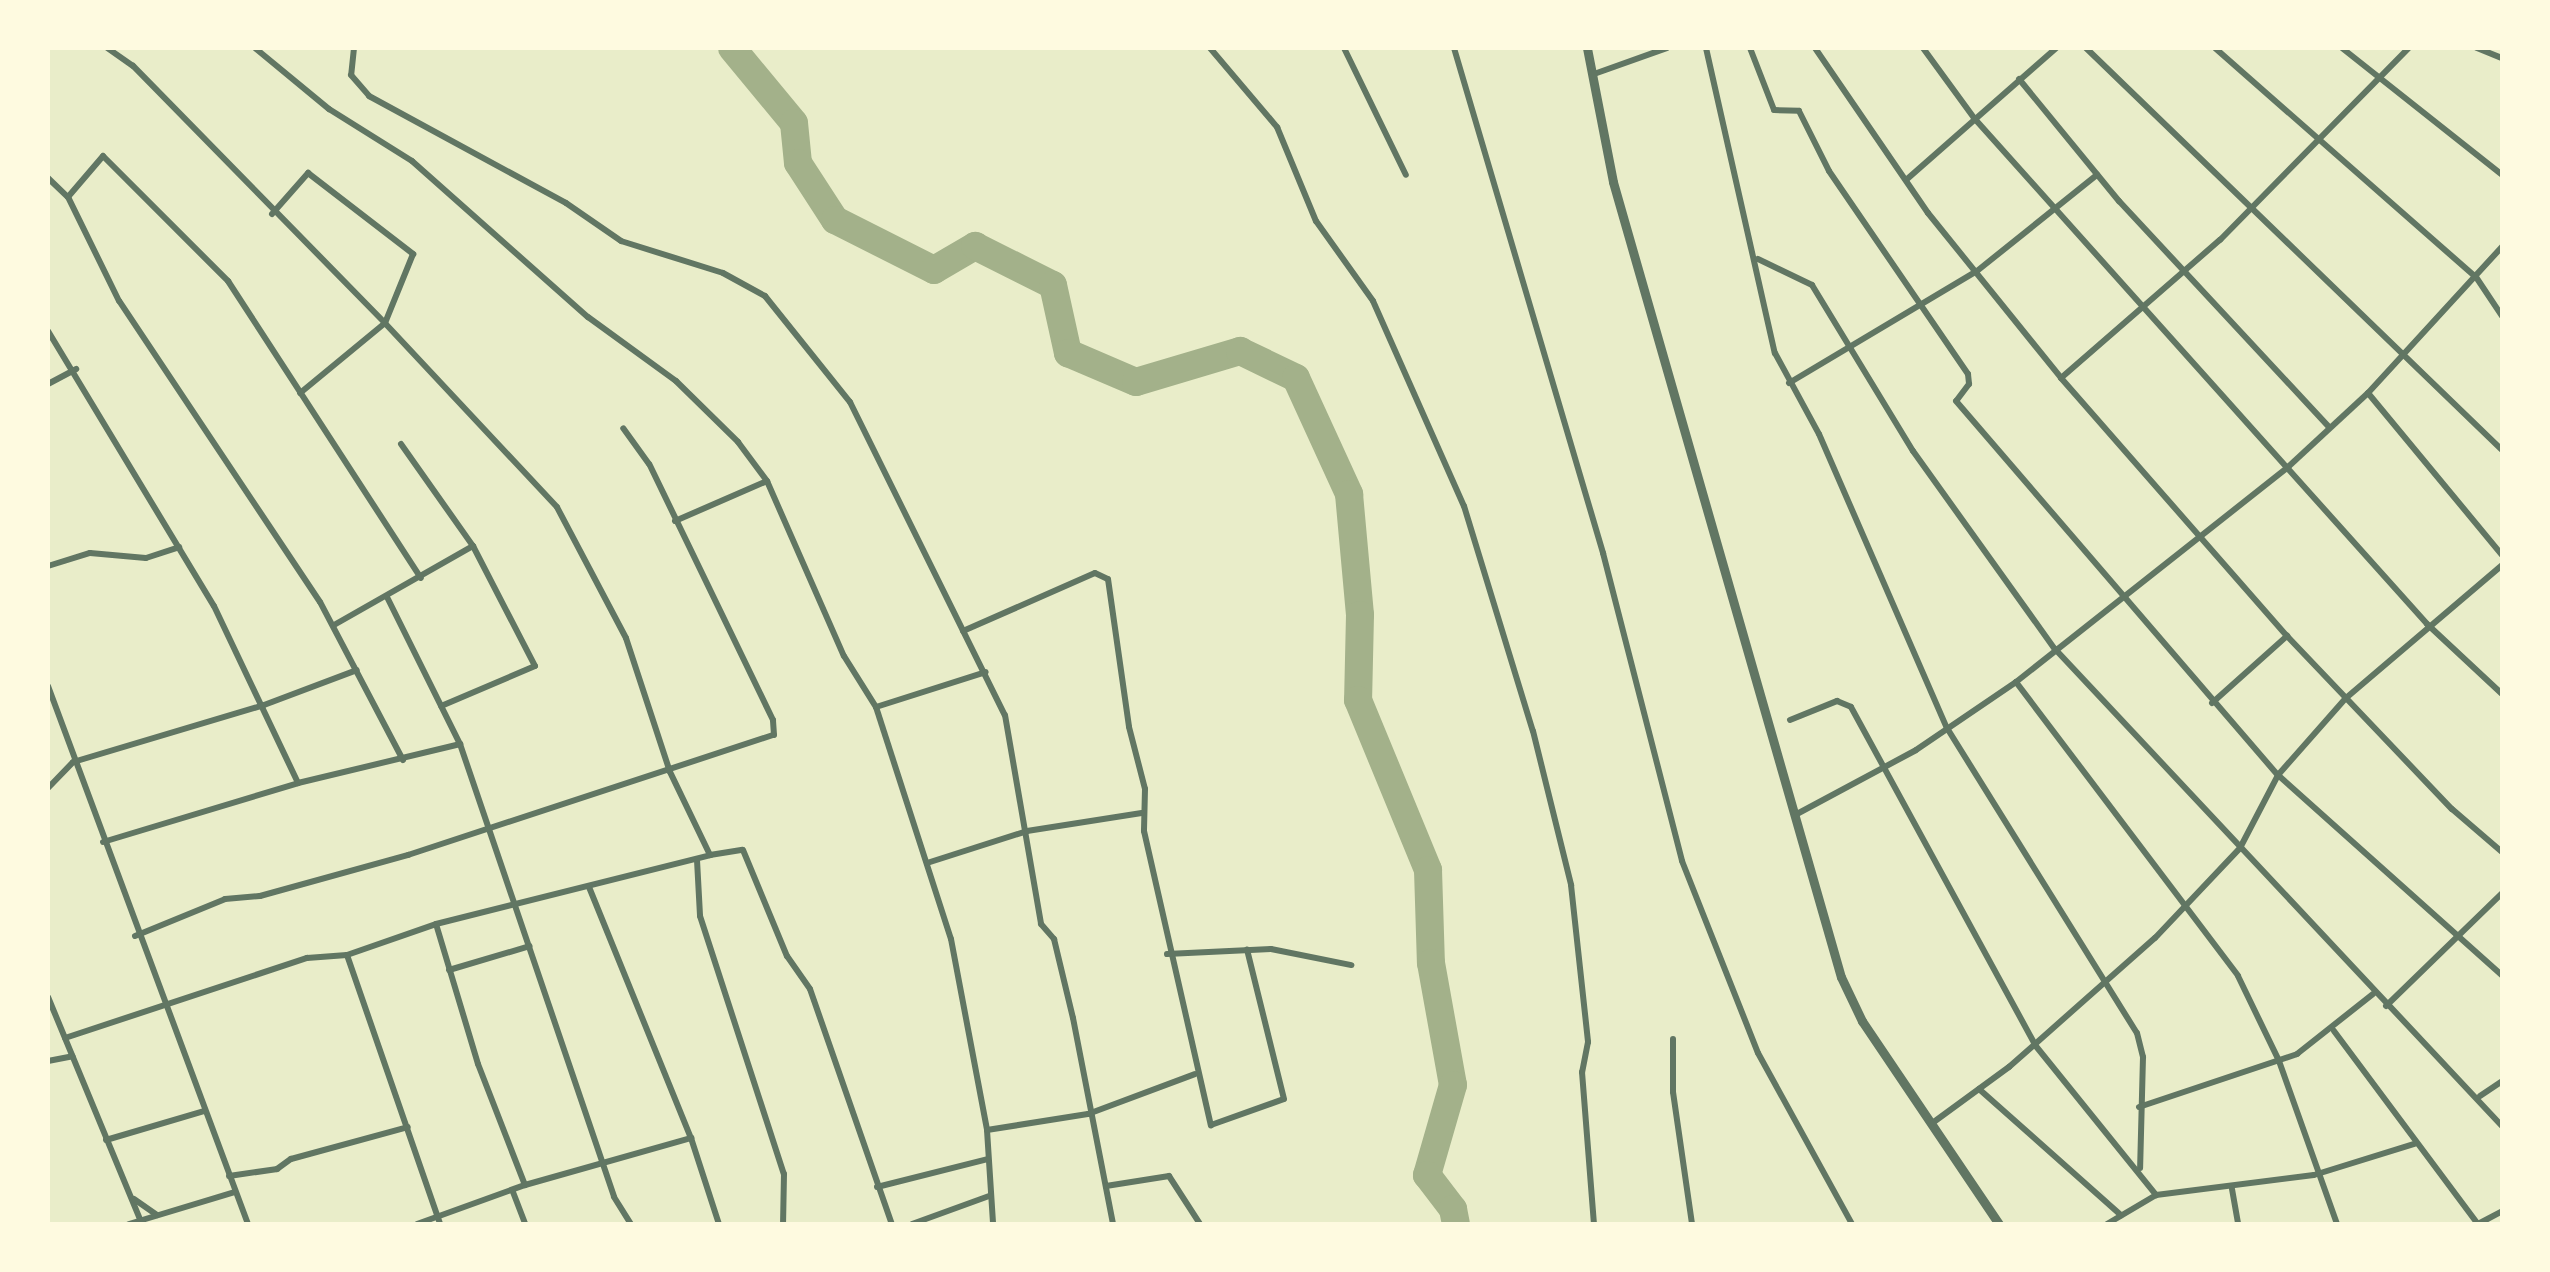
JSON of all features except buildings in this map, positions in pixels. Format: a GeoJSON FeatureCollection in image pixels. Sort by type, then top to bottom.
{"type":"FeatureCollection","features":[{"type":"Feature","properties":{"kind":"street"},"geometry":{"type":"LineString","coordinates":[[107,48],[133,66],[272,214],[385,322],[557,507],[626,638],[670,772],[710,855]]}},
{"type":"Feature","properties":{"kind":"street"},"geometry":{"type":"LineString","coordinates":[[255,48],[329,109],[412,162],[588,317],[676,381],[738,442],[767,481],[844,656],[876,707],[911,830],[927,863],[964,991],[986,1130],[993,1224]]}},
{"type":"Feature","properties":{"kind":"street"},"geometry":{"type":"LineString","coordinates":[[354,48],[351,76],[369,96],[566,203],[620,241],[723,274],[765,296],[857,413],[986,672],[1012,736],[1042,924],[1058,956],[1113,1224]]}},
{"type":"Feature","properties":{"kind":"street"},"geometry":{"type":"LineString","coordinates":[[1210,48],[1276,128],[1316,221],[1373,301],[1474,538],[1572,885],[1588,1042],[1582,1072],[1594,1224]]}},
{"type":"Feature","properties":{"kind":"street"},"geometry":{"type":"LineString","coordinates":[[1344,48],[1406,175]]}},
{"type":"Feature","properties":{"kind":"street"},"geometry":{"type":"LineString","coordinates":[[1454,48],[1604,553],[1682,862],[1758,1053],[1852,1224]]}},
{"type":"Feature","properties":{"kind":"street"},"geometry":{"type":"LineString","coordinates":[[1587,48],[1613,182],[1850,999],[1999,1224]]}},
{"type":"Feature","properties":{"kind":"street"},"geometry":{"type":"LineString","coordinates":[[1594,74],[1667,48]]}},
{"type":"Feature","properties":{"kind":"street"},"geometry":{"type":"LineString","coordinates":[[1706,48],[1757,259],[1775,353],[1788,383],[1818,434],[1946,728],[2108,980],[2142,1046],[2140,1168]]}},
{"type":"Feature","properties":{"kind":"street"},"geometry":{"type":"LineString","coordinates":[[1750,48],[1774,110],[1799,110],[1829,171],[1970,379],[1956,399],[2212,703],[2278,775],[2502,975]]}},
{"type":"Feature","properties":{"kind":"street"},"geometry":{"type":"LineString","coordinates":[[1816,48],[1906,180],[2061,378],[2203,532],[2287,636],[2502,852]]}},
{"type":"Feature","properties":{"kind":"street"},"geometry":{"type":"LineString","coordinates":[[1923,48],[1974,118],[2147,306],[2428,624],[2502,694]]}},
{"type":"Feature","properties":{"kind":"street"},"geometry":{"type":"LineString","coordinates":[[1906,180],[2056,48]]}},
{"type":"Feature","properties":{"kind":"street"},"geometry":{"type":"LineString","coordinates":[[2086,48],[2254,206],[2402,358],[2502,450]]}},
{"type":"Feature","properties":{"kind":"street"},"geometry":{"type":"LineString","coordinates":[[2215,48],[2476,276],[2502,316]]}},
{"type":"Feature","properties":{"kind":"street"},"geometry":{"type":"LineString","coordinates":[[2342,48],[2379,82],[2502,175]]}},
{"type":"Feature","properties":{"kind":"street"},"geometry":{"type":"LineString","coordinates":[[2061,378],[2186,273],[2409,48]]}},
{"type":"Feature","properties":{"kind":"street"},"geometry":{"type":"LineString","coordinates":[[2477,48],[2502,58]]}},
{"type":"Feature","properties":{"kind":"street"},"geometry":{"type":"LineString","coordinates":[[2019,79],[2097,175],[2330,427]]}},
{"type":"Feature","properties":{"kind":"street"},"geometry":{"type":"LineString","coordinates":[[68,197],[103,156],[120,168],[228,281],[421,578]]}},
{"type":"Feature","properties":{"kind":"street"},"geometry":{"type":"LineString","coordinates":[[272,214],[308,173],[410,248],[412,259],[400,274],[385,322],[300,392]]}},
{"type":"Feature","properties":{"kind":"street"},"geometry":{"type":"LineString","coordinates":[[1788,383],[1977,270],[2059,210],[2097,175]]}},
{"type":"Feature","properties":{"kind":"street"},"geometry":{"type":"LineString","coordinates":[[48,178],[68,197],[119,301],[334,624],[403,760]]}},
{"type":"Feature","properties":{"kind":"street"},"geometry":{"type":"LineString","coordinates":[[1795,814],[1882,767],[2016,682],[2288,466],[2368,393],[2502,247]]}},
{"type":"Feature","properties":{"kind":"street"},"geometry":{"type":"LineString","coordinates":[[1757,259],[1808,280],[1990,564],[2055,649],[2373,994],[2480,1096],[2502,1126]]}},
{"type":"Feature","properties":{"kind":"street"},"geometry":{"type":"LineString","coordinates":[[48,330],[76,370],[179,547],[264,706],[298,782]]}},
{"type":"Feature","properties":{"kind":"street"},"geometry":{"type":"LineString","coordinates":[[48,384],[76,370]]}},
{"type":"Feature","properties":{"kind":"street"},"geometry":{"type":"LineString","coordinates":[[2368,393],[2502,555]]}},
{"type":"Feature","properties":{"kind":"street"},"geometry":{"type":"LineString","coordinates":[[136,936],[225,899],[260,896],[488,830],[767,740],[774,730],[674,521],[624,428]]}},
{"type":"Feature","properties":{"kind":"street"},"geometry":{"type":"LineString","coordinates":[[401,444],[473,546],[535,666],[442,706]]}},
{"type":"Feature","properties":{"kind":"street"},"geometry":{"type":"LineString","coordinates":[[674,521],[767,481]]}},
{"type":"Feature","properties":{"kind":"street"},"geometry":{"type":"LineString","coordinates":[[334,624],[473,546]]}},
{"type":"Feature","properties":{"kind":"street"},"geometry":{"type":"LineString","coordinates":[[48,566],[90,554],[146,558],[179,547]]}},
{"type":"Feature","properties":{"kind":"street"},"geometry":{"type":"LineString","coordinates":[[1930,1124],[2035,1044],[2186,908],[2240,848],[2278,775],[2346,698],[2428,624],[2502,565]]}},
{"type":"Feature","properties":{"kind":"street"},"geometry":{"type":"LineString","coordinates":[[963,631],[1095,572],[1105,574],[1145,789],[1142,812],[1167,954],[1211,1125],[1284,1100],[1246,949]]}},
{"type":"Feature","properties":{"kind":"street"},"geometry":{"type":"LineString","coordinates":[[388,597],[460,744],[628,1224]]}},
{"type":"Feature","properties":{"kind":"street"},"geometry":{"type":"LineString","coordinates":[[2212,703],[2287,636]]}},
{"type":"Feature","properties":{"kind":"street"},"geometry":{"type":"LineString","coordinates":[[48,788],[72,762],[264,706],[357,670]]}},
{"type":"Feature","properties":{"kind":"street"},"geometry":{"type":"LineString","coordinates":[[876,707],[986,672]]}},
{"type":"Feature","properties":{"kind":"street"},"geometry":{"type":"LineString","coordinates":[[2016,682],[2238,976],[2279,1061],[2314,1174],[2336,1224]]}},
{"type":"Feature","properties":{"kind":"street"},"geometry":{"type":"LineString","coordinates":[[48,686],[136,936],[248,1224]]}},
{"type":"Feature","properties":{"kind":"street"},"geometry":{"type":"LineString","coordinates":[[1790,720],[1846,701],[2035,1044],[2140,1168],[2156,1195]]}},
{"type":"Feature","properties":{"kind":"street"},"geometry":{"type":"LineString","coordinates":[[103,842],[298,782],[460,744]]}},
{"type":"Feature","properties":{"kind":"street"},"geometry":{"type":"LineString","coordinates":[[927,863],[1027,831],[1142,812]]}},
{"type":"Feature","properties":{"kind":"street"},"geometry":{"type":"LineString","coordinates":[[66,1038],[165,1010],[307,958],[348,956],[436,924],[743,850],[787,956],[810,989],[892,1224]]}},
{"type":"Feature","properties":{"kind":"street"},"geometry":{"type":"LineString","coordinates":[[697,860],[700,916],[784,1174],[783,1224]]}},
{"type":"Feature","properties":{"kind":"street"},"geometry":{"type":"LineString","coordinates":[[589,887],[691,1138],[719,1224]]}},
{"type":"Feature","properties":{"kind":"street"},"geometry":{"type":"LineString","coordinates":[[2386,1006],[2502,892]]}},
{"type":"Feature","properties":{"kind":"street"},"geometry":{"type":"LineString","coordinates":[[436,924],[525,1185]]}},
{"type":"Feature","properties":{"kind":"street"},"geometry":{"type":"LineString","coordinates":[[449,970],[530,946]]}},
{"type":"Feature","properties":{"kind":"street"},"geometry":{"type":"LineString","coordinates":[[1167,954],[1246,949],[1351,965]]}},
{"type":"Feature","properties":{"kind":"street"},"geometry":{"type":"LineString","coordinates":[[348,956],[439,1222]]}},
{"type":"Feature","properties":{"kind":"street"},"geometry":{"type":"LineString","coordinates":[[2139,1107],[2279,1061],[2334,1031],[2373,994]]}},
{"type":"Feature","properties":{"kind":"street"},"geometry":{"type":"LineString","coordinates":[[48,997],[141,1222]]}},
{"type":"Feature","properties":{"kind":"street"},"geometry":{"type":"LineString","coordinates":[[2334,1031],[2414,1144],[2478,1224],[2502,1211]]}},
{"type":"Feature","properties":{"kind":"street"},"geometry":{"type":"LineString","coordinates":[[1673,1039],[1673,1092],[1692,1224]]}},
{"type":"Feature","properties":{"kind":"street"},"geometry":{"type":"LineString","coordinates":[[48,1061],[73,1056]]}},
{"type":"Feature","properties":{"kind":"street"},"geometry":{"type":"LineString","coordinates":[[986,1130],[1088,1114],[1195,1074]]}},
{"type":"Feature","properties":{"kind":"street"},"geometry":{"type":"LineString","coordinates":[[2480,1096],[2502,1081]]}},
{"type":"Feature","properties":{"kind":"street"},"geometry":{"type":"LineString","coordinates":[[1979,1089],[2121,1215]]}},
{"type":"Feature","properties":{"kind":"street"},"geometry":{"type":"LineString","coordinates":[[106,1140],[204,1111]]}},
{"type":"Feature","properties":{"kind":"street"},"geometry":{"type":"LineString","coordinates":[[228,1176],[277,1169],[290,1158],[408,1127]]}},
{"type":"Feature","properties":{"kind":"street"},"geometry":{"type":"LineString","coordinates":[[417,1224],[439,1222],[525,1185],[691,1138]]}},
{"type":"Feature","properties":{"kind":"street"},"geometry":{"type":"LineString","coordinates":[[2107,1224],[2156,1195],[2232,1189],[2314,1174],[2414,1144]]}},
{"type":"Feature","properties":{"kind":"street"},"geometry":{"type":"LineString","coordinates":[[877,1187],[988,1159]]}},
{"type":"Feature","properties":{"kind":"street"},"geometry":{"type":"LineString","coordinates":[[1106,1186],[1170,1176],[1200,1224]]}},
{"type":"Feature","properties":{"kind":"street"},"geometry":{"type":"LineString","coordinates":[[2232,1189],[2238,1224]]}},
{"type":"Feature","properties":{"kind":"street"},"geometry":{"type":"LineString","coordinates":[[129,1224],[235,1192]]}},
{"type":"Feature","properties":{"kind":"street"},"geometry":{"type":"LineString","coordinates":[[513,1192],[525,1224]]}},
{"type":"Feature","properties":{"kind":"street"},"geometry":{"type":"LineString","coordinates":[[912,1224],[989,1196]]}},
{"type":"Feature","properties":{"kind":"street"},"geometry":{"type":"LineString","coordinates":[[134,1198],[157,1214]]}},
{"type":"Feature","properties":{"kind":"waterway"},"geometry":{"type":"LineString","coordinates":[[732,48],[794,123],[798,163],[835,220],[934,270],[975,246],[1053,285],[1068,353],[1136,382],[1240,351],[1296,378],[1349,494],[1360,615],[1358,700],[1428,870],[1431,963],[1453,1085],[1427,1175],[1453,1209],[1456,1224]]}}]}
